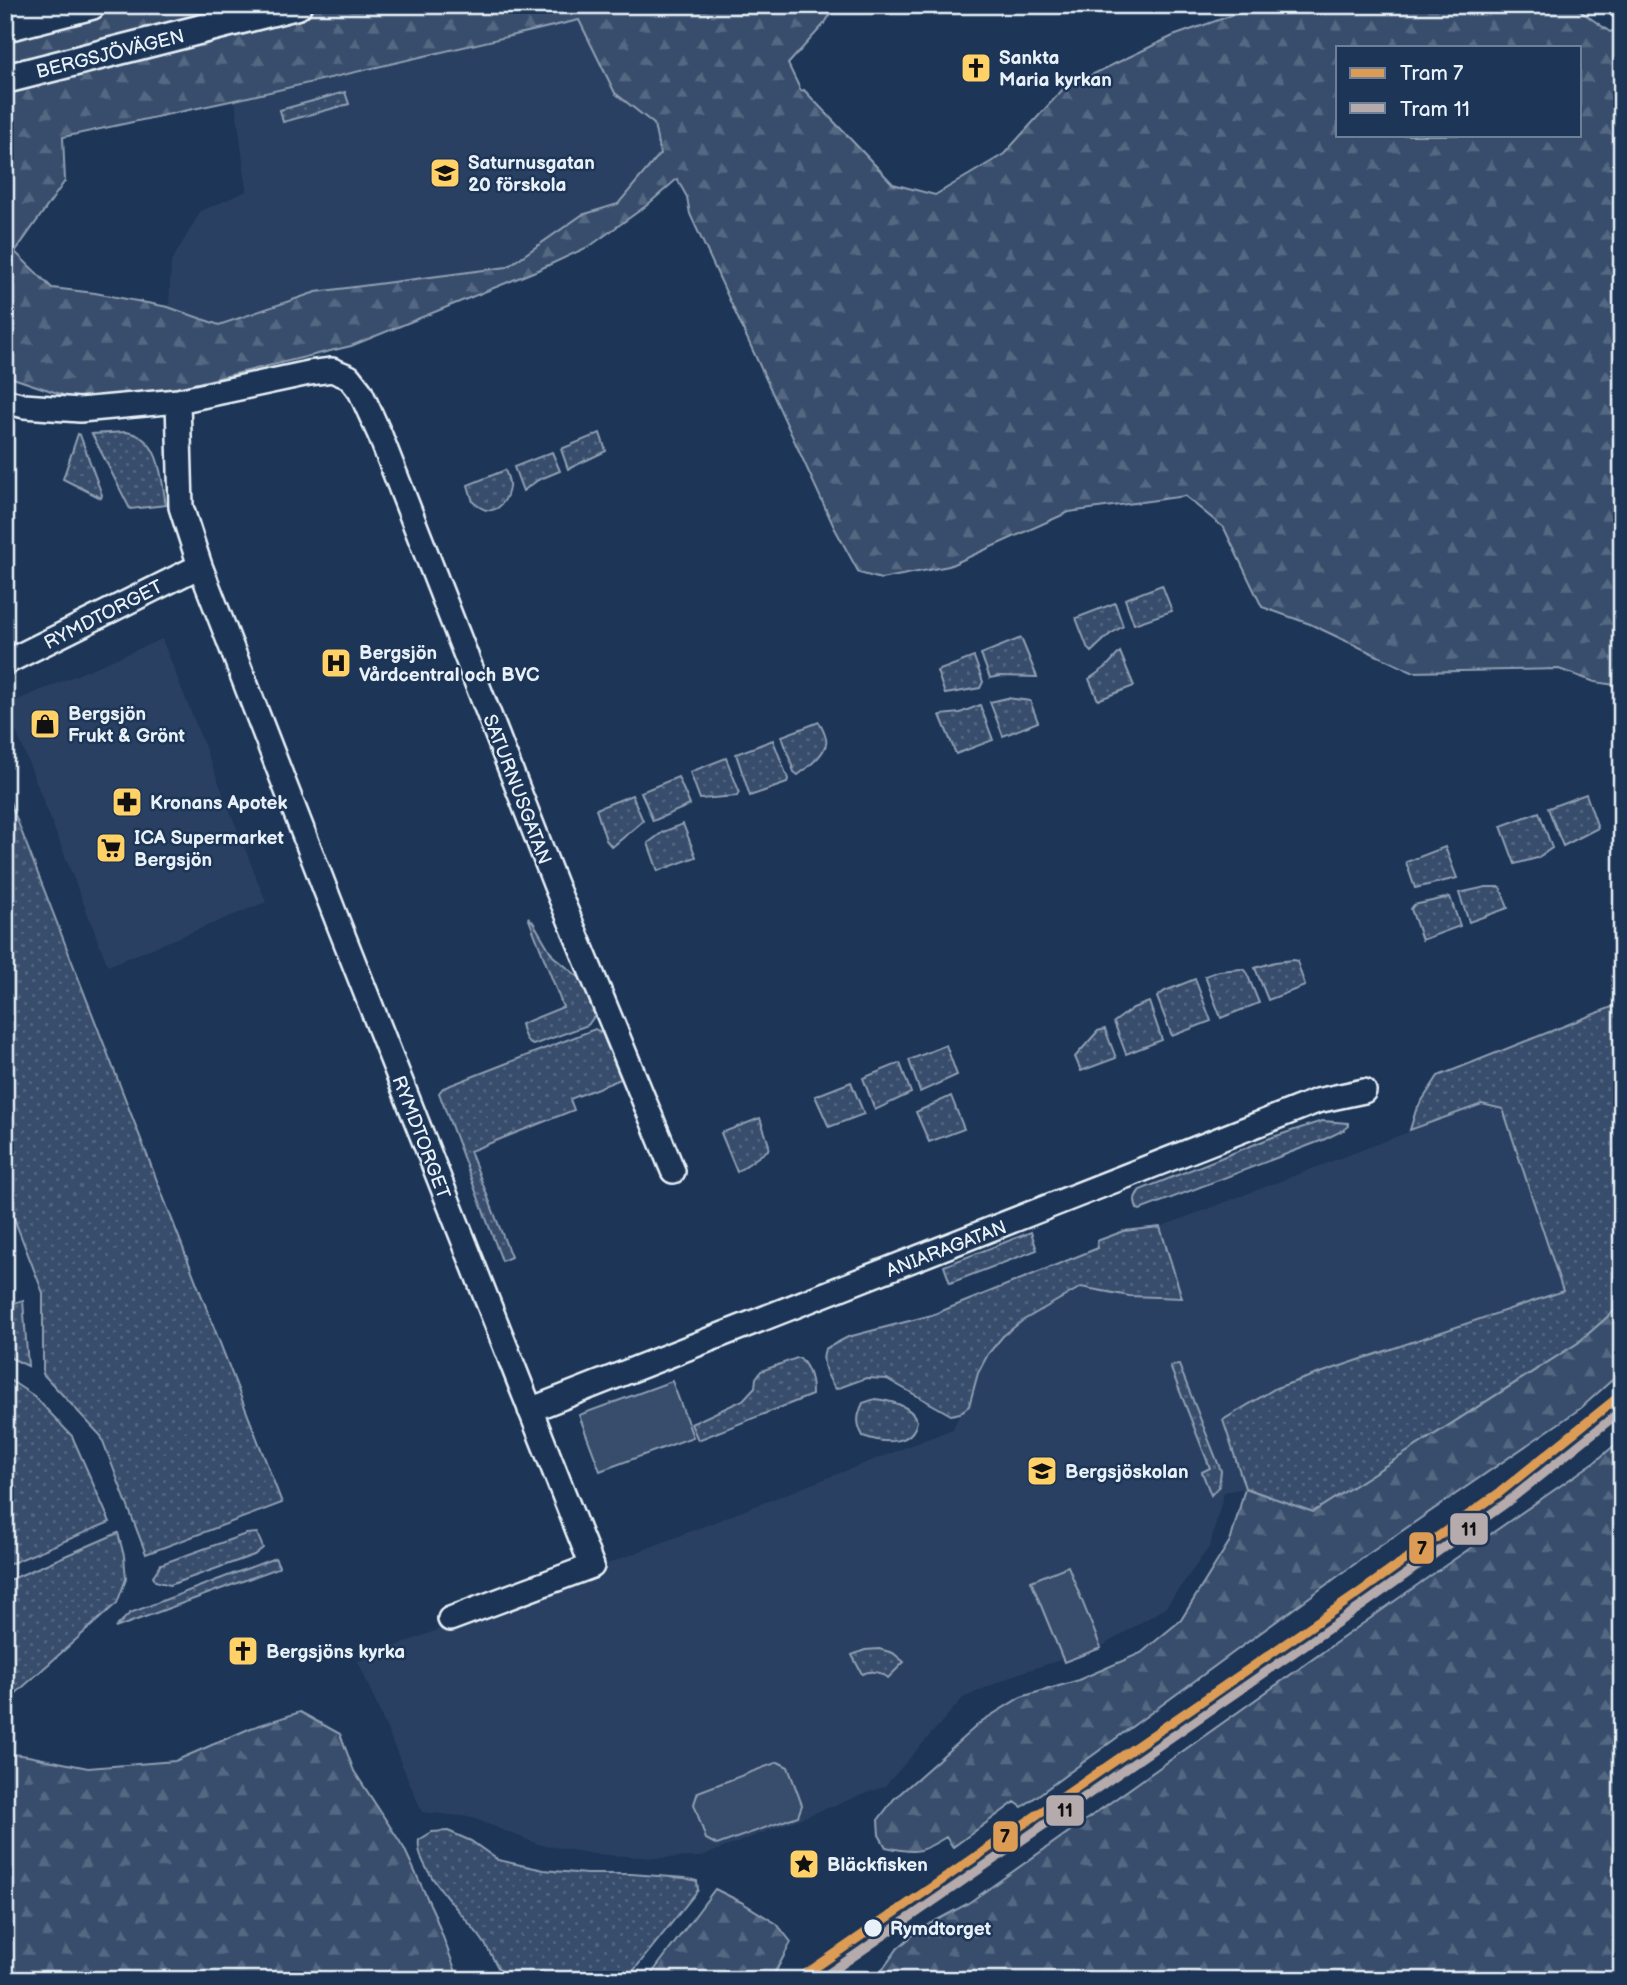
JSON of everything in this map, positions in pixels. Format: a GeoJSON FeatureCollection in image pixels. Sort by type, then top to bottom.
{"type":"FeatureCollection","features":[{"type":"Feature","properties":{"kind":"street"},"geometry":{"type":"LineString","coordinates":[[5,27],[91,5]]}},
{"type":"Feature","properties":{"kind":"street","name":"BERGSJÖVÄGEN"},"geometry":{"type":"LineString","coordinates":[[5,79],[297,5]]}},
{"type":"Feature","properties":{"kind":"street","name":"SATURNUSGATAN"},"geometry":{"type":"LineString","coordinates":[[5,401],[24,406],[79,410],[178,401],[331,370],[349,377],[360,391],[380,435],[555,884],[673,1171]]}},
{"type":"Feature","properties":{"kind":"street","name":"RYMDTORGET"},"geometry":{"type":"LineString","coordinates":[[178,401],[181,507],[200,566],[592,1566],[450,1619]]}},
{"type":"Feature","properties":{"kind":"street","name":"RYMDTORGET"},"geometry":{"type":"LineString","coordinates":[[5,663],[200,566]]}},
{"type":"Feature","properties":{"kind":"street","name":"ANIARAGATAN"},"geometry":{"type":"LineString","coordinates":[[530,1410],[1317,1101],[1364,1091]]}},
{"type":"Feature","properties":{"kind":"shaded area","name":"Saturnusgatan 20 förskola"},"geometry":{"type":"Polygon","coordinates":[[[579,19],[615,93],[654,124],[660,155],[618,204],[582,215],[507,267],[316,292],[219,325],[169,307],[171,262],[201,211],[247,191],[235,100],[579,19]]]}},
{"type":"Feature","properties":{"kind":"shaded area"},"geometry":{"type":"Polygon","coordinates":[[[162,639],[266,902],[108,966],[6,705],[162,639]]]}},
{"type":"Feature","properties":{"kind":"shaded area","name":"Bergsjöskolan"},"geometry":{"type":"Polygon","coordinates":[[[1482,1104],[1503,1109],[1564,1291],[1276,1388],[1224,1420],[1245,1488],[1224,1492],[1210,1546],[1165,1608],[1099,1648],[1019,1673],[963,1698],[885,1786],[700,1857],[656,1858],[594,1854],[538,1844],[470,1817],[422,1812],[358,1661],[953,1429],[960,1413],[969,1406],[978,1373],[988,1354],[1003,1336],[1022,1321],[1081,1287],[1129,1296],[1182,1298],[1160,1227],[1482,1104]]]}},
{"type":"Feature","properties":{"kind":"green space"},"geometry":{"type":"Polygon","coordinates":[[[5,5],[836,5],[825,23],[788,64],[801,91],[804,90],[893,184],[935,195],[1004,154],[1064,88],[1173,36],[1261,5],[1572,5],[1610,32],[1622,28],[1622,686],[1595,682],[1559,669],[1412,672],[1310,624],[1262,607],[1224,528],[1185,496],[1069,512],[949,566],[881,579],[859,573],[834,527],[690,214],[687,197],[677,179],[646,206],[590,246],[351,346],[164,391],[84,400],[5,374],[5,5]],[[579,20],[63,137],[65,181],[15,252],[52,288],[168,307],[219,325],[316,292],[507,267],[582,215],[618,204],[660,154],[654,124],[615,93],[579,20]]]}},
{"type":"Feature","properties":{"kind":"green space"},"geometry":{"type":"Polygon","coordinates":[[[345,92],[349,104],[283,122],[280,110],[345,92]]]}},
{"type":"Feature","properties":{"kind":"green space"},"geometry":{"type":"Polygon","coordinates":[[[126,432],[138,435],[153,450],[166,505],[130,509],[92,434],[126,432]]]}},
{"type":"Feature","properties":{"kind":"green space"},"geometry":{"type":"Polygon","coordinates":[[[600,433],[606,451],[568,469],[561,449],[600,433]]]}},
{"type":"Feature","properties":{"kind":"green space"},"geometry":{"type":"Polygon","coordinates":[[[78,434],[102,495],[101,498],[63,479],[78,434]]]}},
{"type":"Feature","properties":{"kind":"green space"},"geometry":{"type":"Polygon","coordinates":[[[552,452],[560,471],[538,480],[523,491],[514,467],[552,452]]]}},
{"type":"Feature","properties":{"kind":"green space"},"geometry":{"type":"Polygon","coordinates":[[[505,470],[509,487],[500,506],[486,510],[473,502],[468,485],[505,470]]]}},
{"type":"Feature","properties":{"kind":"green space"},"geometry":{"type":"Polygon","coordinates":[[[1162,585],[1172,611],[1134,624],[1125,599],[1162,585]]]}},
{"type":"Feature","properties":{"kind":"green space"},"geometry":{"type":"Polygon","coordinates":[[[1115,603],[1123,626],[1091,652],[1076,618],[1115,603]]]}},
{"type":"Feature","properties":{"kind":"green space"},"geometry":{"type":"Polygon","coordinates":[[[1021,638],[1037,677],[990,678],[981,654],[1021,638]]]}},
{"type":"Feature","properties":{"kind":"green space"},"geometry":{"type":"Polygon","coordinates":[[[1120,652],[1134,686],[1098,700],[1089,679],[1106,667],[1120,652]]]}},
{"type":"Feature","properties":{"kind":"green space"},"geometry":{"type":"Polygon","coordinates":[[[974,657],[983,682],[980,688],[945,694],[937,671],[974,657]]]}},
{"type":"Feature","properties":{"kind":"green space"},"geometry":{"type":"Polygon","coordinates":[[[1007,698],[1030,701],[1038,722],[1003,736],[990,702],[1007,698]]]}},
{"type":"Feature","properties":{"kind":"green space"},"geometry":{"type":"Polygon","coordinates":[[[980,705],[993,740],[956,754],[940,715],[960,713],[980,705]]]}},
{"type":"Feature","properties":{"kind":"green space"},"geometry":{"type":"Polygon","coordinates":[[[819,722],[826,739],[825,748],[798,775],[794,772],[782,736],[819,722]]]}},
{"type":"Feature","properties":{"kind":"green space"},"geometry":{"type":"Polygon","coordinates":[[[773,740],[788,779],[787,783],[750,796],[736,754],[773,740]]]}},
{"type":"Feature","properties":{"kind":"green space"},"geometry":{"type":"Polygon","coordinates":[[[726,758],[739,791],[737,796],[700,799],[690,772],[726,758]]]}},
{"type":"Feature","properties":{"kind":"green space"},"geometry":{"type":"Polygon","coordinates":[[[678,777],[690,805],[653,821],[641,792],[678,777]]]}},
{"type":"Feature","properties":{"kind":"green space"},"geometry":{"type":"Polygon","coordinates":[[[5,789],[282,1503],[146,1554],[101,1436],[43,1374],[43,1293],[5,1195],[5,789]]]}},
{"type":"Feature","properties":{"kind":"green space"},"geometry":{"type":"Polygon","coordinates":[[[1586,794],[1598,828],[1563,846],[1548,808],[1586,794]]]}},
{"type":"Feature","properties":{"kind":"green space"},"geometry":{"type":"Polygon","coordinates":[[[632,795],[643,821],[612,847],[606,840],[596,809],[632,795]]]}},
{"type":"Feature","properties":{"kind":"green space"},"geometry":{"type":"Polygon","coordinates":[[[1539,812],[1552,848],[1537,858],[1515,864],[1501,826],[1539,812]]]}},
{"type":"Feature","properties":{"kind":"green space"},"geometry":{"type":"Polygon","coordinates":[[[683,824],[696,857],[658,871],[648,843],[663,832],[683,824]]]}},
{"type":"Feature","properties":{"kind":"green space"},"geometry":{"type":"Polygon","coordinates":[[[1445,847],[1457,878],[1415,888],[1406,862],[1445,847]]]}},
{"type":"Feature","properties":{"kind":"green space"},"geometry":{"type":"Polygon","coordinates":[[[1500,887],[1508,908],[1469,922],[1459,893],[1500,887]]]}},
{"type":"Feature","properties":{"kind":"green space"},"geometry":{"type":"Polygon","coordinates":[[[1450,897],[1460,926],[1422,940],[1411,909],[1414,905],[1450,897]]]}},
{"type":"Feature","properties":{"kind":"green space"},"geometry":{"type":"Polygon","coordinates":[[[528,917],[553,956],[581,979],[595,1015],[588,1025],[533,1045],[526,1039],[521,1024],[563,1007],[528,917]]]}},
{"type":"Feature","properties":{"kind":"green space"},"geometry":{"type":"Polygon","coordinates":[[[1297,961],[1305,986],[1268,1000],[1255,968],[1297,961]]]}},
{"type":"Feature","properties":{"kind":"green space"},"geometry":{"type":"Polygon","coordinates":[[[1219,971],[1246,971],[1259,1003],[1221,1018],[1205,976],[1219,971]]]}},
{"type":"Feature","properties":{"kind":"green space"},"geometry":{"type":"Polygon","coordinates":[[[1195,979],[1211,1021],[1172,1036],[1157,997],[1195,979]]]}},
{"type":"Feature","properties":{"kind":"green space"},"geometry":{"type":"Polygon","coordinates":[[[1149,1002],[1162,1040],[1126,1054],[1114,1022],[1133,1008],[1149,1002]]]}},
{"type":"Feature","properties":{"kind":"green space"},"geometry":{"type":"Polygon","coordinates":[[[1622,1003],[1622,1304],[1578,1343],[1313,1512],[1245,1488],[1223,1420],[1276,1388],[1563,1291],[1503,1109],[1482,1104],[1410,1130],[1416,1110],[1438,1076],[1622,1003]]]}},
{"type":"Feature","properties":{"kind":"green space"},"geometry":{"type":"Polygon","coordinates":[[[595,1029],[602,1033],[621,1079],[570,1099],[574,1110],[470,1151],[511,1257],[502,1261],[439,1093],[443,1088],[595,1029]]]}},
{"type":"Feature","properties":{"kind":"green space"},"geometry":{"type":"Polygon","coordinates":[[[1105,1029],[1116,1058],[1081,1071],[1075,1057],[1098,1031],[1105,1029]]]}},
{"type":"Feature","properties":{"kind":"green space"},"geometry":{"type":"Polygon","coordinates":[[[946,1045],[957,1075],[920,1092],[909,1060],[946,1045]]]}},
{"type":"Feature","properties":{"kind":"green space"},"geometry":{"type":"Polygon","coordinates":[[[900,1063],[911,1093],[875,1110],[863,1078],[900,1063]]]}},
{"type":"Feature","properties":{"kind":"green space"},"geometry":{"type":"Polygon","coordinates":[[[851,1082],[864,1114],[829,1127],[815,1096],[851,1082]]]}},
{"type":"Feature","properties":{"kind":"green space"},"geometry":{"type":"Polygon","coordinates":[[[951,1096],[964,1129],[929,1142],[916,1112],[951,1096]]]}},
{"type":"Feature","properties":{"kind":"green space"},"geometry":{"type":"Polygon","coordinates":[[[760,1118],[769,1145],[768,1150],[737,1172],[721,1133],[760,1118]]]}},
{"type":"Feature","properties":{"kind":"green space"},"geometry":{"type":"Polygon","coordinates":[[[1322,1121],[1348,1123],[1349,1126],[1323,1140],[1137,1209],[1135,1199],[1140,1190],[1273,1137],[1322,1121]]]}},
{"type":"Feature","properties":{"kind":"green space"},"geometry":{"type":"Polygon","coordinates":[[[1160,1227],[1182,1298],[1129,1296],[1081,1287],[1022,1321],[1003,1336],[988,1354],[978,1373],[969,1406],[960,1413],[951,1415],[887,1379],[866,1378],[836,1389],[827,1375],[823,1359],[825,1349],[848,1337],[932,1315],[1098,1248],[1097,1241],[1124,1231],[1160,1227]]]}},
{"type":"Feature","properties":{"kind":"green space"},"geometry":{"type":"Polygon","coordinates":[[[1031,1232],[1037,1250],[950,1283],[944,1266],[1031,1232]]]}},
{"type":"Feature","properties":{"kind":"green space"},"geometry":{"type":"Polygon","coordinates":[[[23,1300],[28,1366],[5,1355],[5,1306],[23,1300]]]}},
{"type":"Feature","properties":{"kind":"green space"},"geometry":{"type":"Polygon","coordinates":[[[1622,1304],[1622,1371],[1581,1408],[1367,1555],[1022,1807],[1015,1802],[953,1847],[946,1837],[917,1851],[886,1847],[879,1835],[878,1820],[894,1799],[982,1721],[1021,1697],[1076,1681],[1141,1653],[1181,1620],[1231,1539],[1245,1488],[1313,1512],[1578,1343],[1622,1304]]]}},
{"type":"Feature","properties":{"kind":"green space"},"geometry":{"type":"Polygon","coordinates":[[[800,1358],[808,1371],[812,1395],[698,1440],[691,1424],[743,1400],[755,1387],[756,1378],[761,1371],[800,1358]]]}},
{"type":"Feature","properties":{"kind":"green space"},"geometry":{"type":"Polygon","coordinates":[[[1179,1365],[1221,1471],[1219,1486],[1211,1495],[1202,1472],[1210,1468],[1170,1366],[1179,1365]]]}},
{"type":"Feature","properties":{"kind":"green space"},"geometry":{"type":"Polygon","coordinates":[[[5,1377],[34,1396],[72,1436],[110,1522],[5,1566],[5,1377]]]}},
{"type":"Feature","properties":{"kind":"green space"},"geometry":{"type":"Polygon","coordinates":[[[672,1381],[693,1437],[600,1471],[579,1415],[672,1381]]]}},
{"type":"Feature","properties":{"kind":"green space"},"geometry":{"type":"Polygon","coordinates":[[[875,1399],[894,1403],[910,1411],[917,1421],[909,1435],[895,1441],[863,1436],[858,1423],[859,1412],[863,1403],[875,1399]]]}},
{"type":"Feature","properties":{"kind":"green space"},"geometry":{"type":"Polygon","coordinates":[[[1622,1439],[1622,1980],[875,1980],[898,1948],[920,1929],[967,1904],[1596,1461],[1622,1439]]]}},
{"type":"Feature","properties":{"kind":"green space"},"geometry":{"type":"Polygon","coordinates":[[[118,1533],[126,1579],[117,1603],[5,1703],[5,1582],[118,1533]]]}},
{"type":"Feature","properties":{"kind":"green space"},"geometry":{"type":"Polygon","coordinates":[[[257,1533],[263,1548],[254,1555],[170,1585],[155,1581],[153,1576],[161,1564],[246,1534],[257,1533]]]}},
{"type":"Feature","properties":{"kind":"green space"},"geometry":{"type":"Polygon","coordinates":[[[275,1558],[278,1568],[115,1628],[130,1613],[275,1558]]]}},
{"type":"Feature","properties":{"kind":"green space"},"geometry":{"type":"Polygon","coordinates":[[[1068,1566],[1101,1648],[1064,1662],[1031,1581],[1068,1566]]]}},
{"type":"Feature","properties":{"kind":"green space"},"geometry":{"type":"Polygon","coordinates":[[[879,1649],[893,1653],[904,1662],[888,1678],[876,1672],[862,1674],[852,1655],[879,1649]]]}},
{"type":"Feature","properties":{"kind":"green space"},"geometry":{"type":"Polygon","coordinates":[[[300,1712],[340,1734],[354,1771],[404,1848],[434,1913],[459,1980],[5,1980],[5,1753],[88,1768],[175,1761],[251,1728],[300,1712]]]}},
{"type":"Feature","properties":{"kind":"green space"},"geometry":{"type":"Polygon","coordinates":[[[778,1762],[788,1767],[802,1805],[798,1816],[717,1845],[706,1839],[694,1804],[698,1792],[778,1762]]]}},
{"type":"Feature","properties":{"kind":"green space"},"geometry":{"type":"Polygon","coordinates":[[[448,1831],[471,1841],[498,1860],[544,1870],[685,1878],[697,1881],[698,1890],[629,1980],[505,1980],[483,1941],[433,1878],[420,1852],[419,1840],[432,1832],[448,1831]]]}},
{"type":"Feature","properties":{"kind":"green space"},"geometry":{"type":"Polygon","coordinates":[[[715,1889],[777,1924],[791,1942],[776,1971],[763,1980],[647,1980],[715,1889]]]}},
{"type":"Feature","properties":{"kind":"tram line","name":"7"},"geometry":{"type":"LineString","coordinates":[[797,1980],[1356,1595],[1499,1493],[1622,1394]]}},
{"type":"Feature","properties":{"kind":"tram line","name":"11"},"geometry":{"type":"LineString","coordinates":[[819,1980],[1363,1605],[1506,1503],[1622,1410]]}},
{"type":"Feature","properties":{"kind":"place","name":"Sankta Maria kyrkan"},"geometry":{"type":"Point","coordinates":[976,68]}},
{"type":"Feature","properties":{"kind":"place","name":"Saturnusgatan 20 förskola"},"geometry":{"type":"Point","coordinates":[445,173]}},
{"type":"Feature","properties":{"kind":"place","name":"Bergsjön Vårdcentral och BVC"},"geometry":{"type":"Point","coordinates":[336,663]}},
{"type":"Feature","properties":{"kind":"place","name":"Bergsjön Frukt & Grönt"},"geometry":{"type":"Point","coordinates":[45,724]}},
{"type":"Feature","properties":{"kind":"place","name":"Kronans Apotek"},"geometry":{"type":"Point","coordinates":[127,802]}},
{"type":"Feature","properties":{"kind":"place","name":"ICA Supermarket Bergsjön"},"geometry":{"type":"Point","coordinates":[111,848]}},
{"type":"Feature","properties":{"kind":"place","name":"Bergsjöskolan"},"geometry":{"type":"Point","coordinates":[1042,1471]}},
{"type":"Feature","properties":{"kind":"place","name":"Bergsjöns kyrka"},"geometry":{"type":"Point","coordinates":[243,1651]}},
{"type":"Feature","properties":{"kind":"place","name":"Bläckfisken"},"geometry":{"type":"Point","coordinates":[804,1864]}},
{"type":"Feature","properties":{"kind":"place","name":"Rymdtorget"},"geometry":{"type":"Point","coordinates":[873,1928]}}]}
